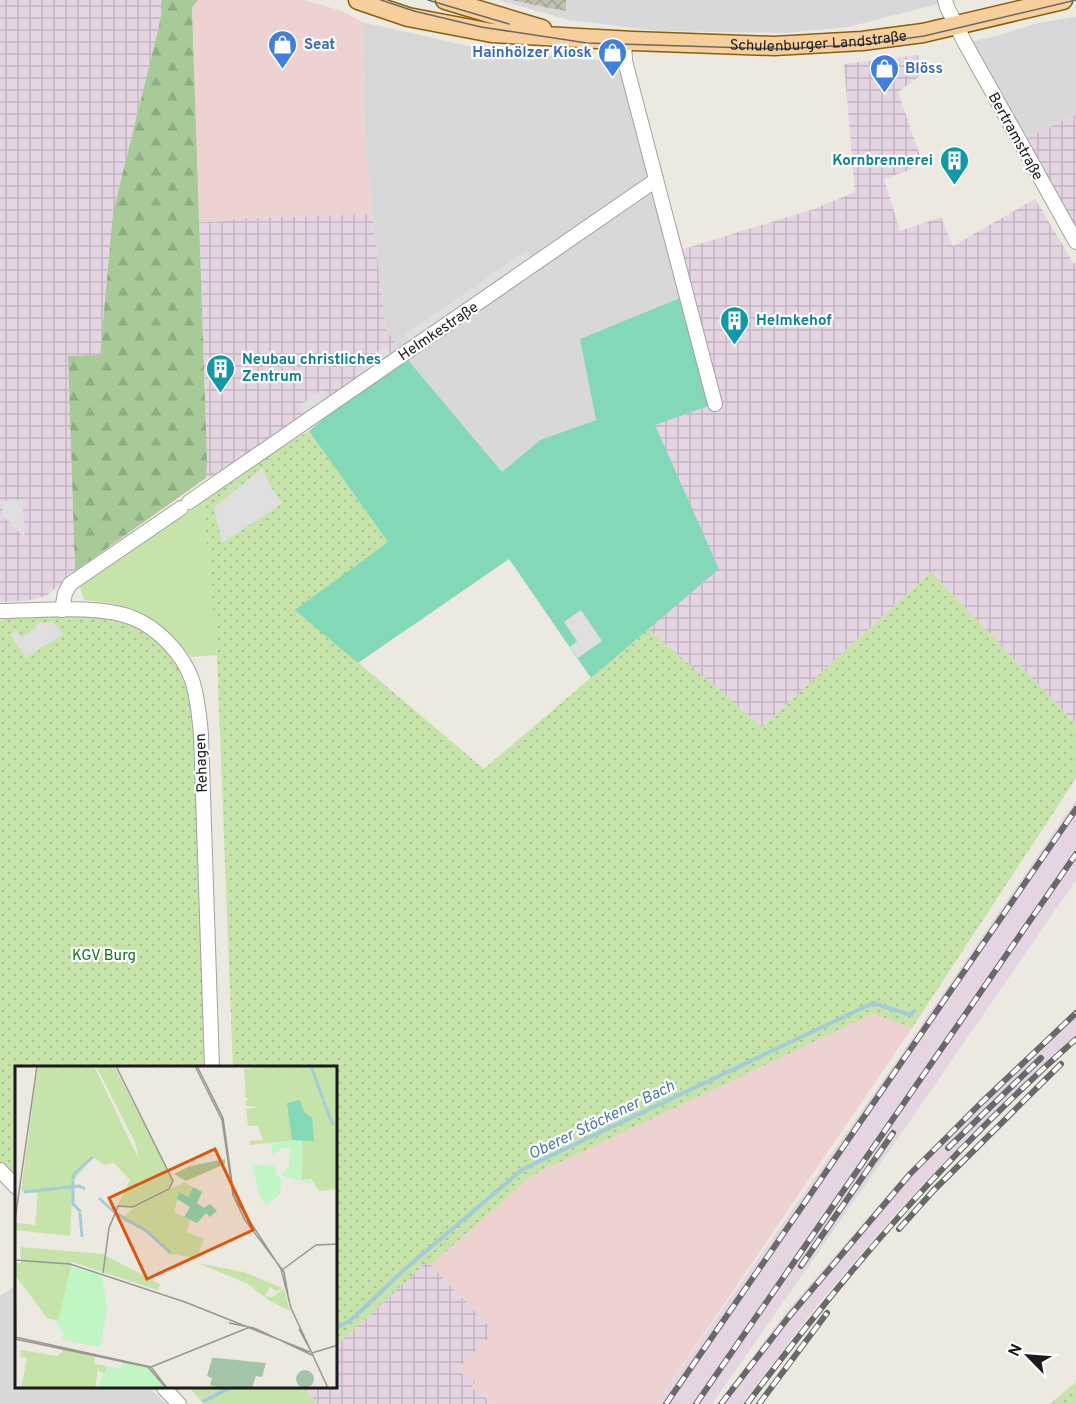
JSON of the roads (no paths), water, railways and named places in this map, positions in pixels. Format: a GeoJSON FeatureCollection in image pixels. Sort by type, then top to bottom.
{"type":"FeatureCollection","features":[{"type":"Feature","properties":{"kind":"main road","name":"Schulenburger Landstraße"},"geometry":{"type":"LineString","coordinates":[[358,0],[408,17],[492,33],[624,41],[762,45],[862,41],[957,27],[1063,0]]}},
{"type":"Feature","properties":{"kind":"main road","name":"Schulenburger Landstraße"},"geometry":{"type":"LineString","coordinates":[[445,0],[569,37]]}},
{"type":"Feature","properties":{"kind":"street","name":"Bertramstraße"},"geometry":{"type":"LineString","coordinates":[[945,0],[957,27],[1076,242]]}},
{"type":"Feature","properties":{"kind":"street"},"geometry":{"type":"LineString","coordinates":[[624,41],[625,61],[715,404]]}},
{"type":"Feature","properties":{"kind":"street","name":"Helmkestraße"},"geometry":{"type":"LineString","coordinates":[[62,610],[65,593],[70,584],[656,180]]}},
{"type":"Feature","properties":{"kind":"street","name":"Rehagen"},"geometry":{"type":"LineString","coordinates":[[0,611],[62,610],[115,613],[133,618],[163,638],[181,659],[192,678],[201,734],[212,1066]]}},
{"type":"Feature","properties":{"kind":"street"},"geometry":{"type":"LineString","coordinates":[[0,1170],[15,1186]]}},
{"type":"Feature","properties":{"kind":"street"},"geometry":{"type":"LineString","coordinates":[[165,1389],[179,1404]]}},
{"type":"Feature","properties":{"kind":"waterway","name":"Oberer Stöckener Bach"},"geometry":{"type":"LineString","coordinates":[[338,1327],[351,1320],[405,1269],[523,1169],[873,1003],[911,1015],[914,1011]]}},
{"type":"Feature","properties":{"kind":"waterway","name":"Oberer Stöckener Bach"},"geometry":{"type":"LineString","coordinates":[[204,1401],[228,1389]]}},
{"type":"Feature","properties":{"kind":"tram line"},"geometry":{"type":"LineString","coordinates":[[381,0],[414,11],[481,27],[587,43],[780,49],[868,44],[924,36],[1076,0]]}},
{"type":"Feature","properties":{"kind":"tram line"},"geometry":{"type":"LineString","coordinates":[[428,0],[509,24]]}},
{"type":"Feature","properties":{"kind":"railway"},"geometry":{"type":"LineString","coordinates":[[666,1404],[1076,809]]}},
{"type":"Feature","properties":{"kind":"railway"},"geometry":{"type":"LineString","coordinates":[[696,1404],[1076,854]]}},
{"type":"Feature","properties":{"kind":"railway"},"geometry":{"type":"LineString","coordinates":[[721,1404],[787,1319],[910,1174],[1076,1013]]}},
{"type":"Feature","properties":{"kind":"railway"},"geometry":{"type":"LineString","coordinates":[[747,1404],[823,1306],[902,1213],[986,1124],[1076,1039]]}},
{"type":"Feature","properties":{"kind":"railway"},"geometry":{"type":"LineString","coordinates":[[948,1148],[1041,1058]]}},
{"type":"Feature","properties":{"kind":"railway"},"geometry":{"type":"LineString","coordinates":[[899,1229],[934,1190],[1061,1064]]}},
{"type":"Feature","properties":{"kind":"railway"},"geometry":{"type":"LineString","coordinates":[[801,1266],[893,1133]]}},
{"type":"Feature","properties":{"kind":"railway"},"geometry":{"type":"LineString","coordinates":[[759,1404],[827,1313]]}},
{"type":"Feature","properties":{"kind":"place","name":"Seat"},"geometry":{"type":"Point","coordinates":[283,70]}},
{"type":"Feature","properties":{"kind":"place","name":"Hainhölzer Kiosk"},"geometry":{"type":"Point","coordinates":[613,78]}},
{"type":"Feature","properties":{"kind":"place","name":"Blöss"},"geometry":{"type":"Point","coordinates":[884,94]}},
{"type":"Feature","properties":{"kind":"place","name":"Kornbrennerei"},"geometry":{"type":"Point","coordinates":[954,186]}},
{"type":"Feature","properties":{"kind":"place","name":"Helmkehof"},"geometry":{"type":"Point","coordinates":[735,346]}},
{"type":"Feature","properties":{"kind":"place","name":"Neubau christliches Zentrum"},"geometry":{"type":"Point","coordinates":[221,394]}},
{"type":"Feature","properties":{"kind":"park label","name":"KGV Burg"},"geometry":{"type":"Point","coordinates":[104,955]}}]}
